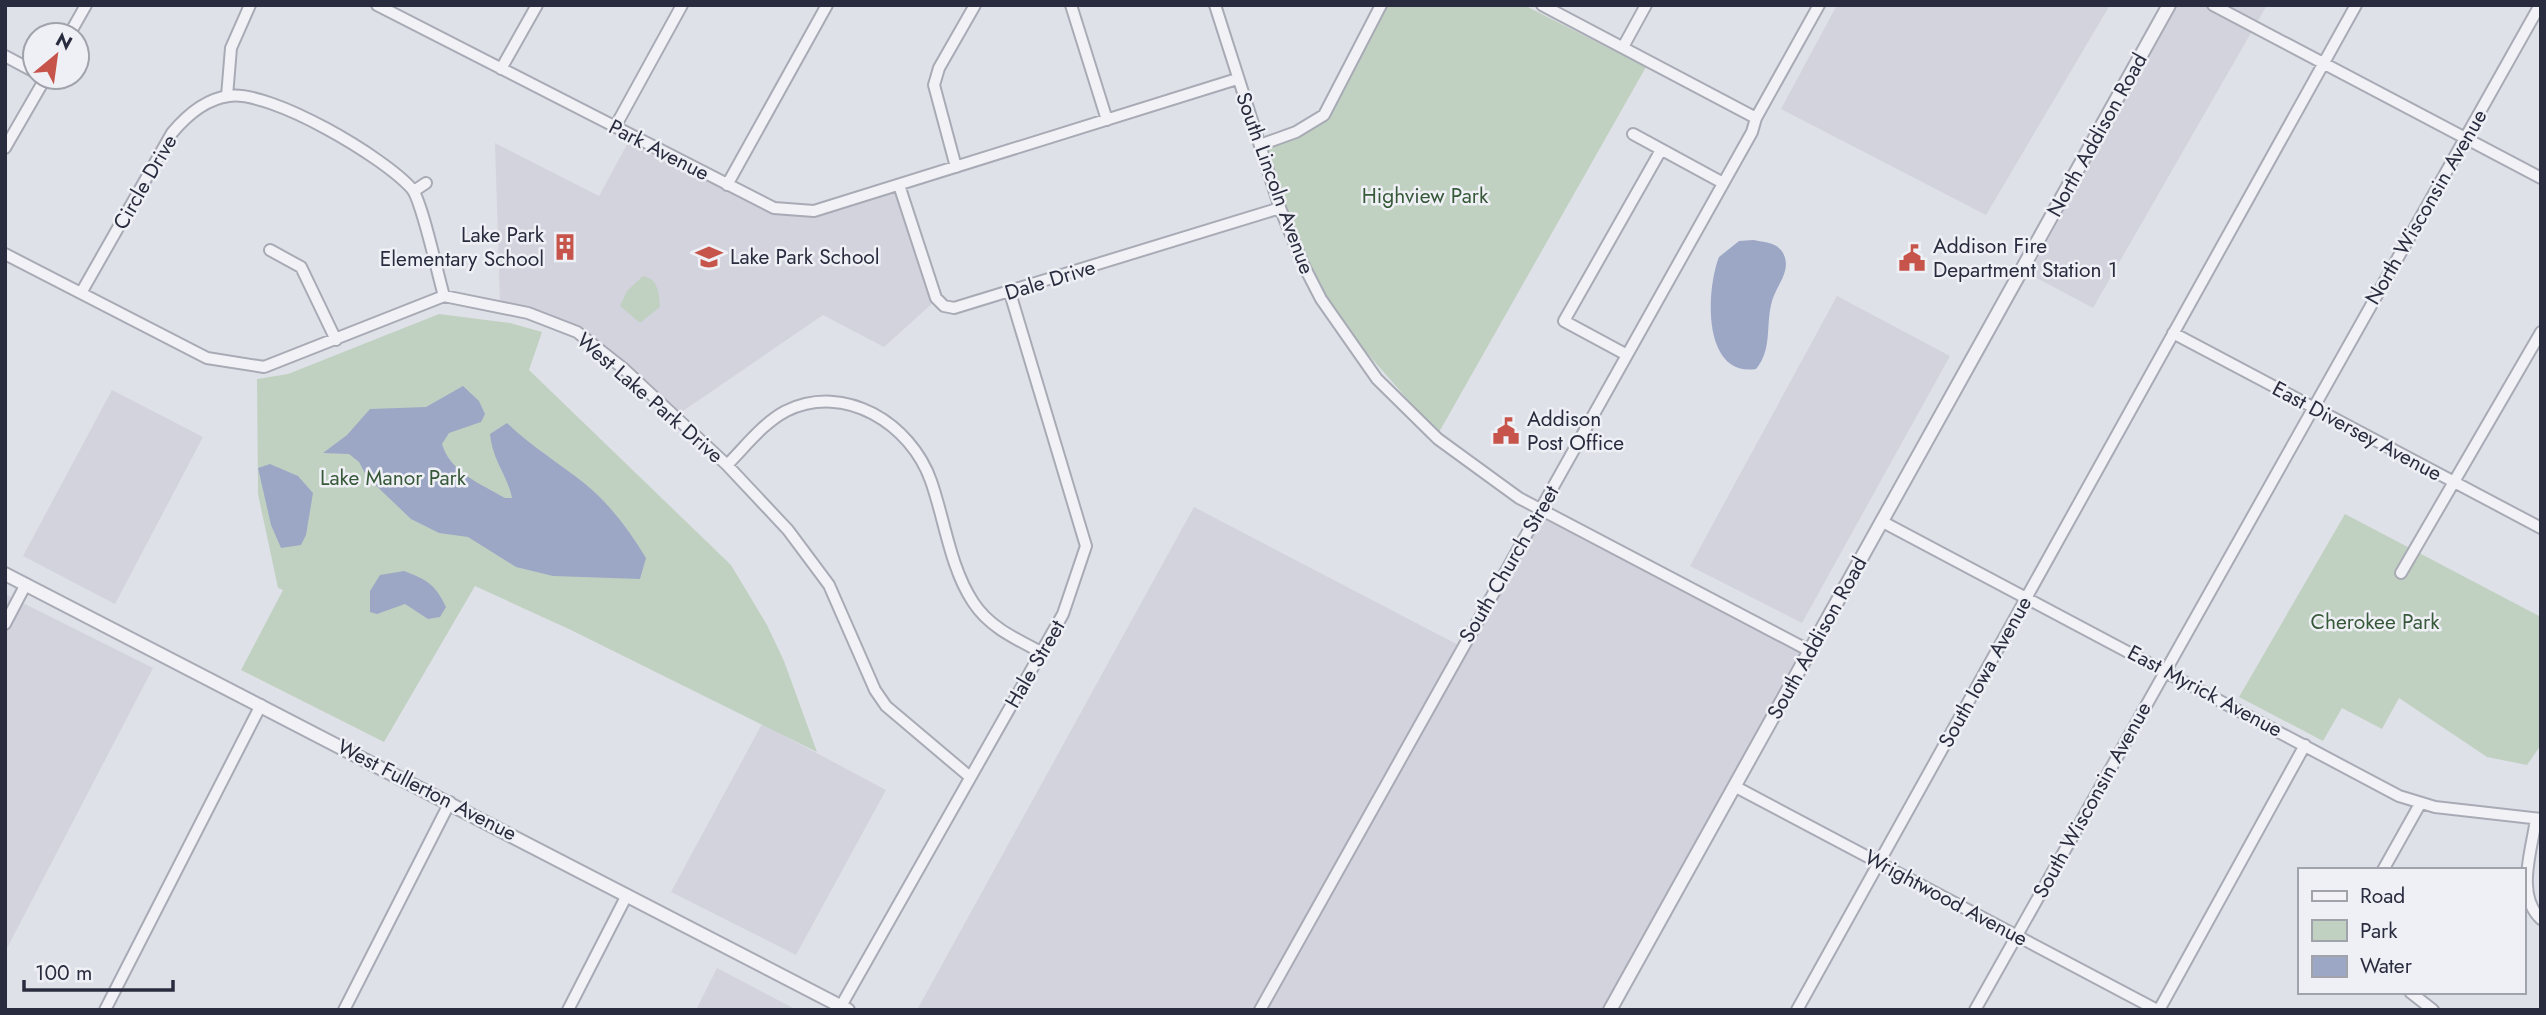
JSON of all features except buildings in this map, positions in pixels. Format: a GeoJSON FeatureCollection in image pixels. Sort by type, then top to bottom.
{"type":"FeatureCollection","features":[{"type":"Feature","properties":{"kind":"street"},"geometry":{"type":"LineString","coordinates":[[77,21],[86,5]]}},
{"type":"Feature","properties":{"kind":"street"},"geometry":{"type":"LineString","coordinates":[[227,96],[231,48],[250,5]]}},
{"type":"Feature","properties":{"kind":"street","name":"Park Avenue"},"geometry":{"type":"LineString","coordinates":[[377,5],[389,8],[501,69],[774,208],[814,211],[1237,79]]}},
{"type":"Feature","properties":{"kind":"street"},"geometry":{"type":"LineString","coordinates":[[501,69],[537,5]]}},
{"type":"Feature","properties":{"kind":"street"},"geometry":{"type":"LineString","coordinates":[[615,127],[682,5]]}},
{"type":"Feature","properties":{"kind":"street"},"geometry":{"type":"LineString","coordinates":[[727,185],[827,5]]}},
{"type":"Feature","properties":{"kind":"street"},"geometry":{"type":"LineString","coordinates":[[956,167],[935,96],[939,68],[975,5]]}},
{"type":"Feature","properties":{"kind":"street"},"geometry":{"type":"LineString","coordinates":[[1071,5],[1107,120]]}},
{"type":"Feature","properties":{"kind":"street","name":"South Lincoln Avenue"},"geometry":{"type":"LineString","coordinates":[[1215,5],[1280,208],[1303,264],[1321,299],[1377,379],[1451,450],[1540,509],[1810,651]]}},
{"type":"Feature","properties":{"kind":"street"},"geometry":{"type":"LineString","coordinates":[[1260,145],[1296,132],[1324,116],[1381,5]]}},
{"type":"Feature","properties":{"kind":"street"},"geometry":{"type":"LineString","coordinates":[[1542,5],[1756,118]]}},
{"type":"Feature","properties":{"kind":"street"},"geometry":{"type":"LineString","coordinates":[[1623,47],[1646,5]]}},
{"type":"Feature","properties":{"kind":"street","name":"South Church Street"},"geometry":{"type":"LineString","coordinates":[[1260,1010],[1752,132],[1756,118],[1819,5]]}},
{"type":"Feature","properties":{"kind":"street","name":"North Addison Road"},"geometry":{"type":"LineString","coordinates":[[2024,265],[2169,5]]}},
{"type":"Feature","properties":{"kind":"street"},"geometry":{"type":"LineString","coordinates":[[2213,5],[2541,178]]}},
{"type":"Feature","properties":{"kind":"street","name":"South Iowa Avenue"},"geometry":{"type":"LineString","coordinates":[[1797,1010],[2356,5]]}},
{"type":"Feature","properties":{"kind":"street","name":"North Wisconsin Avenue"},"geometry":{"type":"LineString","coordinates":[[2312,407],[2540,5]]}},
{"type":"Feature","properties":{"kind":"street"},"geometry":{"type":"LineString","coordinates":[[5,56],[21,65]]}},
{"type":"Feature","properties":{"kind":"street"},"geometry":{"type":"LineString","coordinates":[[5,148],[37,91]]}},
{"type":"Feature","properties":{"kind":"street","name":"Circle Drive"},"geometry":{"type":"LineString","coordinates":[[81,293],[172,133],[183,119],[203,104],[227,96],[261,99],[357,146],[368,152],[414,191]]}},
{"type":"Feature","properties":{"kind":"street"},"geometry":{"type":"LineString","coordinates":[[1633,134],[1723,183]]}},
{"type":"Feature","properties":{"kind":"street"},"geometry":{"type":"LineString","coordinates":[[1627,355],[1564,321],[1661,150]]}},
{"type":"Feature","properties":{"kind":"street"},"geometry":{"type":"LineString","coordinates":[[5,254],[207,358],[264,367],[444,296],[414,191],[426,183]]}},
{"type":"Feature","properties":{"kind":"street","name":"Dale Drive"},"geometry":{"type":"LineString","coordinates":[[899,185],[933,290],[940,302],[954,307],[967,306],[1010,293],[1280,208]]}},
{"type":"Feature","properties":{"kind":"street"},"geometry":{"type":"LineString","coordinates":[[270,250],[301,267],[336,340]]}},
{"type":"Feature","properties":{"kind":"street","name":"South Addison Road"},"geometry":{"type":"LineString","coordinates":[[1610,1010],[2024,265]]}},
{"type":"Feature","properties":{"kind":"street","name":"Hale Street"},"geometry":{"type":"LineString","coordinates":[[844,1008],[1074,590],[1086,546],[1010,293]]}},
{"type":"Feature","properties":{"kind":"street","name":"West Lake Park Drive"},"geometry":{"type":"LineString","coordinates":[[444,296],[528,313],[577,332],[624,369],[727,465],[819,568],[875,690],[886,706],[970,777]]}},
{"type":"Feature","properties":{"kind":"street"},"geometry":{"type":"LineString","coordinates":[[2401,573],[2541,332]]}},
{"type":"Feature","properties":{"kind":"street","name":"East Diversey Avenue"},"geometry":{"type":"LineString","coordinates":[[2173,333],[2541,528]]}},
{"type":"Feature","properties":{"kind":"street"},"geometry":{"type":"LineString","coordinates":[[727,465],[774,418],[802,405],[834,402],[878,416],[902,436],[922,461],[959,573],[972,601],[996,626],[1041,652]]}},
{"type":"Feature","properties":{"kind":"street","name":"South Wisconsin Avenue"},"geometry":{"type":"LineString","coordinates":[[1975,1010],[2312,407]]}},
{"type":"Feature","properties":{"kind":"street","name":"East Myrick Avenue"},"geometry":{"type":"LineString","coordinates":[[1881,522],[2399,796],[2420,804],[2538,819]]}},
{"type":"Feature","properties":{"kind":"street","name":"West Fullerton Avenue"},"geometry":{"type":"LineString","coordinates":[[5,573],[844,1008]]}},
{"type":"Feature","properties":{"kind":"street"},"geometry":{"type":"LineString","coordinates":[[5,624],[26,584]]}},
{"type":"Feature","properties":{"kind":"street"},"geometry":{"type":"LineString","coordinates":[[105,1010],[261,705]]}},
{"type":"Feature","properties":{"kind":"street"},"geometry":{"type":"LineString","coordinates":[[2158,1010],[2305,745]]}},
{"type":"Feature","properties":{"kind":"street","name":"Wrightwood Avenue"},"geometry":{"type":"LineString","coordinates":[[1734,786],[2158,1010]]}},
{"type":"Feature","properties":{"kind":"street"},"geometry":{"type":"LineString","coordinates":[[344,1010],[450,802]]}},
{"type":"Feature","properties":{"kind":"street"},"geometry":{"type":"LineString","coordinates":[[2385,868],[2420,804]]}},
{"type":"Feature","properties":{"kind":"street"},"geometry":{"type":"LineString","coordinates":[[2538,819],[2526,890],[2534,913],[2541,919]]}},
{"type":"Feature","properties":{"kind":"street"},"geometry":{"type":"LineString","coordinates":[[568,1010],[627,895]]}},
{"type":"Feature","properties":{"kind":"street"},"geometry":{"type":"LineString","coordinates":[[2413,994],[2433,1010]]}},
{"type":"Feature","properties":{"kind":"shaded area"},"geometry":{"type":"Polygon","coordinates":[[[1837,5],[2110,5],[1986,215],[1781,109],[1837,5]]]}},
{"type":"Feature","properties":{"kind":"shaded area"},"geometry":{"type":"Polygon","coordinates":[[[2178,5],[2267,5],[2093,308],[2029,274],[2178,5]]]}},
{"type":"Feature","properties":{"kind":"shaded area","name":"Lake Park School"},"geometry":{"type":"Polygon","coordinates":[[[630,139],[772,211],[814,213],[897,189],[935,301],[884,347],[823,315],[677,415],[598,342],[570,325],[500,305],[495,143],[599,196],[630,139]]]}},
{"type":"Feature","properties":{"kind":"shaded area"},"geometry":{"type":"Polygon","coordinates":[[[1837,296],[1950,356],[1802,623],[1690,566],[1837,296]]]}},
{"type":"Feature","properties":{"kind":"shaded area"},"geometry":{"type":"Polygon","coordinates":[[[112,390],[203,437],[115,604],[23,556],[112,390]]]}},
{"type":"Feature","properties":{"kind":"shaded area"},"geometry":{"type":"Polygon","coordinates":[[[1194,507],[1466,649],[1541,515],[1803,652],[1604,1010],[917,1010],[1194,507]]]}},
{"type":"Feature","properties":{"kind":"shaded area"},"geometry":{"type":"Polygon","coordinates":[[[5,594],[153,668],[5,952],[5,594]]]}},
{"type":"Feature","properties":{"kind":"shaded area"},"geometry":{"type":"Polygon","coordinates":[[[762,724],[886,790],[796,955],[671,892],[762,724]]]}},
{"type":"Feature","properties":{"kind":"shaded area"},"geometry":{"type":"Polygon","coordinates":[[[717,968],[797,1010],[696,1010],[717,968]]]}},
{"type":"Feature","properties":{"kind":"green space","name":"Highview Park"},"geometry":{"type":"Polygon","coordinates":[[[1388,5],[1524,5],[1646,67],[1438,434],[1344,327],[1304,256],[1265,148],[1319,125],[1335,104],[1388,5]]]}},
{"type":"Feature","properties":{"kind":"green space"},"geometry":{"type":"Polygon","coordinates":[[[643,276],[655,284],[660,307],[640,323],[620,306],[627,291],[643,276]]]}},
{"type":"Feature","properties":{"kind":"green space","name":"Lake Manor Park"},"geometry":{"type":"Polygon","coordinates":[[[439,314],[510,323],[542,332],[529,370],[731,565],[767,625],[784,661],[817,752],[571,630],[475,586],[384,742],[241,670],[283,590],[278,588],[258,494],[257,379],[288,374],[439,314]]]}},
{"type":"Feature","properties":{"kind":"green space","name":"Cherokee Park"},"geometry":{"type":"Polygon","coordinates":[[[2345,514],[2541,617],[2541,745],[2527,765],[2487,757],[2399,698],[2382,729],[2342,708],[2323,741],[2239,697],[2345,514]]]}},
{"type":"Feature","properties":{"kind":"water"},"geometry":{"type":"Polygon","coordinates":[[[1753,240],[1777,247],[1783,253],[1786,267],[1773,298],[1768,338],[1761,362],[1756,369],[1738,368],[1726,360],[1717,346],[1711,309],[1719,257],[1739,241],[1753,240]]]}},
{"type":"Feature","properties":{"kind":"water"},"geometry":{"type":"Polygon","coordinates":[[[463,386],[479,401],[485,414],[481,422],[449,433],[442,444],[446,454],[459,470],[505,498],[512,498],[490,434],[507,423],[584,483],[610,508],[646,558],[640,579],[553,576],[516,567],[468,537],[439,533],[411,519],[367,477],[359,462],[349,454],[323,453],[347,435],[370,409],[426,407],[463,386]]]}},
{"type":"Feature","properties":{"kind":"water"},"geometry":{"type":"Polygon","coordinates":[[[270,464],[298,476],[313,493],[306,535],[301,545],[281,548],[271,525],[258,468],[270,464]]]}},
{"type":"Feature","properties":{"kind":"water"},"geometry":{"type":"Polygon","coordinates":[[[404,571],[424,580],[438,593],[446,607],[440,617],[428,619],[405,604],[377,614],[370,612],[370,591],[380,575],[404,571]]]}},
{"type":"Feature","properties":{"kind":"place","name":"Lake Park Elementary School"},"geometry":{"type":"Point","coordinates":[565,247]}},
{"type":"Feature","properties":{"kind":"place","name":"Lake Park School"},"geometry":{"type":"Point","coordinates":[709,257]}},
{"type":"Feature","properties":{"kind":"place","name":"Addison Fire Department Station 1"},"geometry":{"type":"Point","coordinates":[1912,258]}},
{"type":"Feature","properties":{"kind":"place","name":"Addison Post Office"},"geometry":{"type":"Point","coordinates":[1506,431]}}]}
